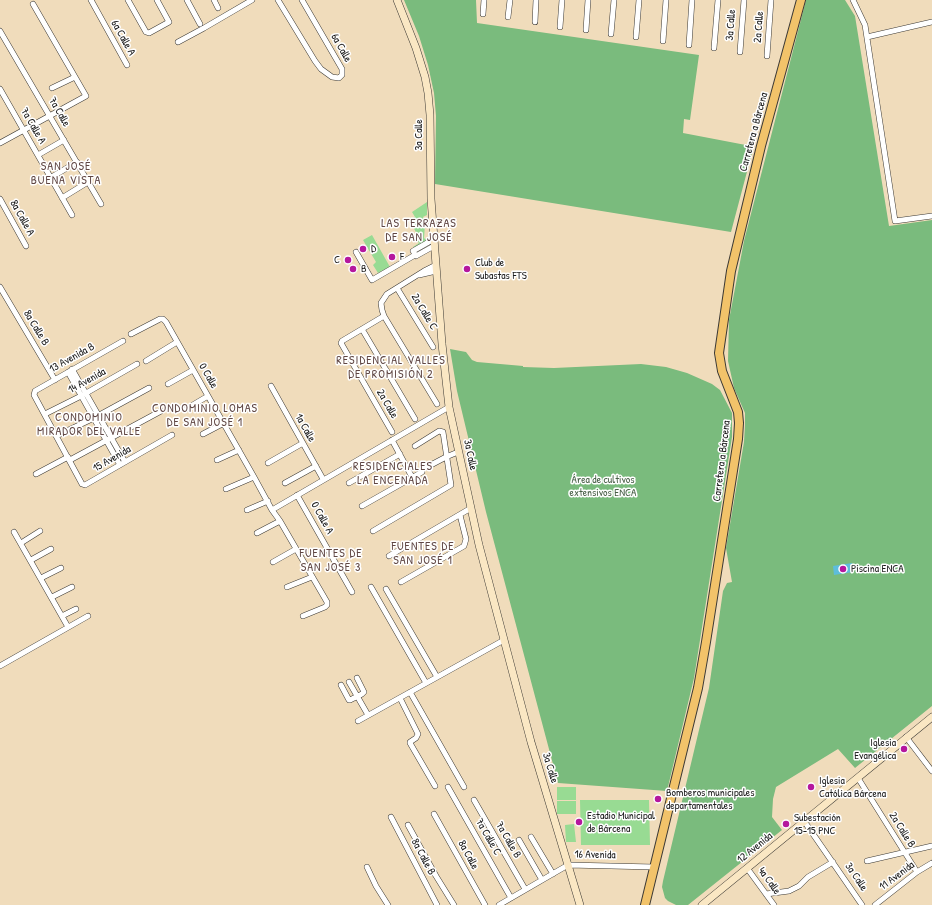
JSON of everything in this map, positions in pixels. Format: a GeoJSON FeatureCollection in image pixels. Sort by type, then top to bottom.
{"type":"FeatureCollection","features":[{"type":"Feature","properties":{"kind":"main road","name":"3a Calle"},"geometry":{"type":"LineString","coordinates":[[398,0],[416,48],[425,77],[428,93],[430,115],[431,197],[436,268],[449,407],[458,452],[504,640],[534,751],[580,905]]}},
{"type":"Feature","properties":{"kind":"main road","name":"Carretera a Bárcena"},"geometry":{"type":"LineString","coordinates":[[648,903],[654,867],[698,688],[739,431],[738,412],[722,371],[719,353],[731,271],[761,146],[802,0]]}},
{"type":"Feature","properties":{"kind":"main road","name":"12 Avenida"},"geometry":{"type":"LineString","coordinates":[[702,905],[932,717]]}},
{"type":"Feature","properties":{"kind":"street","name":"6a Calle A"},"geometry":{"type":"LineString","coordinates":[[91,0],[127,65]]}},
{"type":"Feature","properties":{"kind":"street"},"geometry":{"type":"LineString","coordinates":[[128,0],[146,32],[149,33],[168,23],[169,21],[157,0]]}},
{"type":"Feature","properties":{"kind":"street"},"geometry":{"type":"LineString","coordinates":[[187,0],[200,24]]}},
{"type":"Feature","properties":{"kind":"street"},"geometry":{"type":"LineString","coordinates":[[214,0],[218,8]]}},
{"type":"Feature","properties":{"kind":"street"},"geometry":{"type":"LineString","coordinates":[[178,42],[252,0]]}},
{"type":"Feature","properties":{"kind":"street","name":"6a Calle"},"geometry":{"type":"LineString","coordinates":[[278,0],[314,60],[332,77],[339,78],[342,75],[342,68],[302,0]]}},
{"type":"Feature","properties":{"kind":"street"},"geometry":{"type":"LineString","coordinates":[[483,14],[484,0]]}},
{"type":"Feature","properties":{"kind":"street"},"geometry":{"type":"LineString","coordinates":[[508,18],[510,0]]}},
{"type":"Feature","properties":{"kind":"street"},"geometry":{"type":"LineString","coordinates":[[535,22],[536,0]]}},
{"type":"Feature","properties":{"kind":"street"},"geometry":{"type":"LineString","coordinates":[[560,27],[562,0]]}},
{"type":"Feature","properties":{"kind":"street"},"geometry":{"type":"LineString","coordinates":[[586,30],[588,0]]}},
{"type":"Feature","properties":{"kind":"street"},"geometry":{"type":"LineString","coordinates":[[611,34],[614,0]]}},
{"type":"Feature","properties":{"kind":"street"},"geometry":{"type":"LineString","coordinates":[[636,37],[639,0]]}},
{"type":"Feature","properties":{"kind":"street"},"geometry":{"type":"LineString","coordinates":[[663,41],[666,0]]}},
{"type":"Feature","properties":{"kind":"street"},"geometry":{"type":"LineString","coordinates":[[689,45],[692,0]]}},
{"type":"Feature","properties":{"kind":"street"},"geometry":{"type":"LineString","coordinates":[[714,48],[718,0]]}},
{"type":"Feature","properties":{"kind":"street","name":"3a Calle"},"geometry":{"type":"LineString","coordinates":[[740,52],[744,0]]}},
{"type":"Feature","properties":{"kind":"street","name":"2a Calle"},"geometry":{"type":"LineString","coordinates":[[767,56],[771,0]]}},
{"type":"Feature","properties":{"kind":"street"},"geometry":{"type":"LineString","coordinates":[[855,1],[865,26],[867,37],[895,222],[932,216]]}},
{"type":"Feature","properties":{"kind":"street"},"geometry":{"type":"LineString","coordinates":[[0,143],[86,96],[33,4]]}},
{"type":"Feature","properties":{"kind":"street"},"geometry":{"type":"LineString","coordinates":[[867,37],[932,22]]}},
{"type":"Feature","properties":{"kind":"street","name":"7a Calle"},"geometry":{"type":"LineString","coordinates":[[0,31],[101,204]]}},
{"type":"Feature","properties":{"kind":"street"},"geometry":{"type":"LineString","coordinates":[[52,88],[76,77]]}},
{"type":"Feature","properties":{"kind":"street","name":"7a Calle A"},"geometry":{"type":"LineString","coordinates":[[0,89],[72,215]]}},
{"type":"Feature","properties":{"kind":"street"},"geometry":{"type":"LineString","coordinates":[[38,155],[64,140]]}},
{"type":"Feature","properties":{"kind":"street"},"geometry":{"type":"LineString","coordinates":[[50,178],[77,162]]}},
{"type":"Feature","properties":{"kind":"street"},"geometry":{"type":"LineString","coordinates":[[62,198],[88,182]]}},
{"type":"Feature","properties":{"kind":"street","name":"8a Calle A"},"geometry":{"type":"LineString","coordinates":[[0,199],[26,246]]}},
{"type":"Feature","properties":{"kind":"street"},"geometry":{"type":"LineString","coordinates":[[356,252],[372,280],[434,242]]}},
{"type":"Feature","properties":{"kind":"street"},"geometry":{"type":"LineString","coordinates":[[436,268],[416,276],[387,294],[383,298],[382,310],[384,316],[437,404]]}},
{"type":"Feature","properties":{"kind":"street","name":"8a Calle B"},"geometry":{"type":"LineString","coordinates":[[0,287],[54,380]]}},
{"type":"Feature","properties":{"kind":"street","name":"2a Calle C"},"geometry":{"type":"LineString","coordinates":[[397,288],[433,347]]}},
{"type":"Feature","properties":{"kind":"street"},"geometry":{"type":"LineString","coordinates":[[384,316],[362,329],[415,419]]}},
{"type":"Feature","properties":{"kind":"street","name":"0 Calle"},"geometry":{"type":"LineString","coordinates":[[131,334],[160,319],[163,319],[166,322],[272,510],[280,521],[327,602],[327,605],[303,616]]}},
{"type":"Feature","properties":{"kind":"street","name":"2a Calle"},"geometry":{"type":"LineString","coordinates":[[362,329],[342,341],[341,345],[392,432]]}},
{"type":"Feature","properties":{"kind":"street","name":"13 Avenida B"},"geometry":{"type":"LineString","coordinates":[[45,414],[34,395],[35,391],[124,342]]}},
{"type":"Feature","properties":{"kind":"street"},"geometry":{"type":"LineString","coordinates":[[146,361],[177,342]]}},
{"type":"Feature","properties":{"kind":"street","name":"14 Avenida"},"geometry":{"type":"LineString","coordinates":[[45,414],[138,364]]}},
{"type":"Feature","properties":{"kind":"street"},"geometry":{"type":"LineString","coordinates":[[168,384],[193,370]]}},
{"type":"Feature","properties":{"kind":"street"},"geometry":{"type":"LineString","coordinates":[[70,371],[123,464]]}},
{"type":"Feature","properties":{"kind":"street","name":"1a Calle"},"geometry":{"type":"LineString","coordinates":[[271,386],[323,479]]}},
{"type":"Feature","properties":{"kind":"street"},"geometry":{"type":"LineString","coordinates":[[56,436],[96,417],[150,388]]}},
{"type":"Feature","properties":{"kind":"street"},"geometry":{"type":"LineString","coordinates":[[186,409],[208,396]]}},
{"type":"Feature","properties":{"kind":"street"},"geometry":{"type":"LineString","coordinates":[[272,510],[449,407]]}},
{"type":"Feature","properties":{"kind":"street"},"geometry":{"type":"LineString","coordinates":[[36,474],[109,439],[161,411]]}},
{"type":"Feature","properties":{"kind":"street"},"geometry":{"type":"LineString","coordinates":[[45,414],[69,458]]}},
{"type":"Feature","properties":{"kind":"street"},"geometry":{"type":"LineString","coordinates":[[203,434],[224,423]]}},
{"type":"Feature","properties":{"kind":"street"},"geometry":{"type":"LineString","coordinates":[[373,531],[451,485],[443,432],[439,431],[415,446]]}},
{"type":"Feature","properties":{"kind":"street","name":"15 Avenida"},"geometry":{"type":"LineString","coordinates":[[69,458],[82,484],[88,484],[172,436]]}},
{"type":"Feature","properties":{"kind":"street"},"geometry":{"type":"LineString","coordinates":[[392,440],[412,477]]}},
{"type":"Feature","properties":{"kind":"street"},"geometry":{"type":"LineString","coordinates":[[268,463],[302,443]]}},
{"type":"Feature","properties":{"kind":"street"},"geometry":{"type":"LineString","coordinates":[[217,460],[239,450]]}},
{"type":"Feature","properties":{"kind":"street"},"geometry":{"type":"LineString","coordinates":[[427,467],[458,452]]}},
{"type":"Feature","properties":{"kind":"street"},"geometry":{"type":"LineString","coordinates":[[349,483],[400,454]]}},
{"type":"Feature","properties":{"kind":"street"},"geometry":{"type":"LineString","coordinates":[[285,483],[316,466]]}},
{"type":"Feature","properties":{"kind":"street"},"geometry":{"type":"LineString","coordinates":[[362,506],[422,472]]}},
{"type":"Feature","properties":{"kind":"street"},"geometry":{"type":"LineString","coordinates":[[226,489],[254,476]]}},
{"type":"Feature","properties":{"kind":"street","name":"0 Calle A"},"geometry":{"type":"LineString","coordinates":[[297,495],[352,592]]}},
{"type":"Feature","properties":{"kind":"street"},"geometry":{"type":"LineString","coordinates":[[247,510],[268,501]]}},
{"type":"Feature","properties":{"kind":"street"},"geometry":{"type":"LineString","coordinates":[[389,556],[471,508]]}},
{"type":"Feature","properties":{"kind":"street"},"geometry":{"type":"LineString","coordinates":[[401,582],[464,546],[466,539],[460,515]]}},
{"type":"Feature","properties":{"kind":"street"},"geometry":{"type":"LineString","coordinates":[[257,533],[280,521]]}},
{"type":"Feature","properties":{"kind":"street"},"geometry":{"type":"LineString","coordinates":[[21,543],[40,531]]}},
{"type":"Feature","properties":{"kind":"street"},"geometry":{"type":"LineString","coordinates":[[14,532],[68,626]]}},
{"type":"Feature","properties":{"kind":"street"},"geometry":{"type":"LineString","coordinates":[[31,560],[51,549]]}},
{"type":"Feature","properties":{"kind":"street"},"geometry":{"type":"LineString","coordinates":[[273,562],[296,549]]}},
{"type":"Feature","properties":{"kind":"street"},"geometry":{"type":"LineString","coordinates":[[41,578],[61,568]]}},
{"type":"Feature","properties":{"kind":"street"},"geometry":{"type":"LineString","coordinates":[[287,587],[312,577]]}},
{"type":"Feature","properties":{"kind":"street"},"geometry":{"type":"LineString","coordinates":[[52,597],[72,587]]}},
{"type":"Feature","properties":{"kind":"street"},"geometry":{"type":"LineString","coordinates":[[371,587],[426,683]]}},
{"type":"Feature","properties":{"kind":"street"},"geometry":{"type":"LineString","coordinates":[[386,589],[437,677]]}},
{"type":"Feature","properties":{"kind":"street"},"geometry":{"type":"LineString","coordinates":[[62,616],[76,609]]}},
{"type":"Feature","properties":{"kind":"street"},"geometry":{"type":"LineString","coordinates":[[0,666],[88,616]]}},
{"type":"Feature","properties":{"kind":"street"},"geometry":{"type":"LineString","coordinates":[[358,721],[504,640]]}},
{"type":"Feature","properties":{"kind":"street"},"geometry":{"type":"LineString","coordinates":[[341,685],[349,700],[364,692],[357,678]]}},
{"type":"Feature","properties":{"kind":"street"},"geometry":{"type":"LineString","coordinates":[[349,682],[368,715]]}},
{"type":"Feature","properties":{"kind":"street"},"geometry":{"type":"LineString","coordinates":[[410,692],[464,787]]}},
{"type":"Feature","properties":{"kind":"street"},"geometry":{"type":"LineString","coordinates":[[400,698],[418,734],[410,743],[435,786]]}},
{"type":"Feature","properties":{"kind":"street"},"geometry":{"type":"LineString","coordinates":[[906,737],[932,772]]}},
{"type":"Feature","properties":{"kind":"street","name":"2a Calle B"},"geometry":{"type":"LineString","coordinates":[[858,778],[917,872]]}},
{"type":"Feature","properties":{"kind":"street","name":"7a Calle C"},"geometry":{"type":"LineString","coordinates":[[448,787],[511,898]]}},
{"type":"Feature","properties":{"kind":"street","name":"7a Calle B"},"geometry":{"type":"LineString","coordinates":[[474,800],[525,889]]}},
{"type":"Feature","properties":{"kind":"street","name":"8a Calle"},"geometry":{"type":"LineString","coordinates":[[434,814],[485,905]]}},
{"type":"Feature","properties":{"kind":"street","name":"8a Calle B"},"geometry":{"type":"LineString","coordinates":[[391,817],[437,905]]}},
{"type":"Feature","properties":{"kind":"street","name":"3a Calle"},"geometry":{"type":"LineString","coordinates":[[804,821],[862,905]]}},
{"type":"Feature","properties":{"kind":"street"},"geometry":{"type":"LineString","coordinates":[[408,825],[454,905]]}},
{"type":"Feature","properties":{"kind":"street"},"geometry":{"type":"LineString","coordinates":[[531,837],[553,874]]}},
{"type":"Feature","properties":{"kind":"street"},"geometry":{"type":"LineString","coordinates":[[519,840],[542,880]]}},
{"type":"Feature","properties":{"kind":"street"},"geometry":{"type":"LineString","coordinates":[[867,861],[932,846]]}},
{"type":"Feature","properties":{"kind":"street"},"geometry":{"type":"LineString","coordinates":[[766,894],[789,891],[799,886],[808,877],[833,862]]}},
{"type":"Feature","properties":{"kind":"street","name":"11 Avenida"},"geometry":{"type":"LineString","coordinates":[[874,905],[917,872],[932,863]]}},
{"type":"Feature","properties":{"kind":"street","name":"16 Avenida"},"geometry":{"type":"LineString","coordinates":[[499,905],[568,865],[588,864],[654,867]]}},
{"type":"Feature","properties":{"kind":"street"},"geometry":{"type":"LineString","coordinates":[[367,867],[376,886],[388,905]]}},
{"type":"Feature","properties":{"kind":"street","name":"4a Calle"},"geometry":{"type":"LineString","coordinates":[[747,868],[774,905]]}},
{"type":"Feature","properties":{"kind":"green space"},"geometry":{"type":"Polygon","coordinates":[[[404,0],[476,0],[477,23],[699,55],[690,120],[684,119],[683,133],[751,146],[753,149],[731,232],[435,184],[436,116],[434,93],[428,65],[419,36],[404,0]]]}},
{"type":"Feature","properties":{"kind":"green space"},"geometry":{"type":"Polygon","coordinates":[[[806,0],[845,0],[855,16],[889,226],[932,220],[932,706],[855,768],[838,749],[776,787],[773,799],[772,817],[782,830],[688,905],[676,905],[665,898],[662,887],[663,881],[709,688],[723,591],[727,583],[732,582],[726,548],[744,442],[745,413],[734,388],[728,361],[729,320],[744,241],[806,0]]]}},
{"type":"Feature","properties":{"kind":"green space"},"geometry":{"type":"Polygon","coordinates":[[[427,202],[427,215],[423,217],[425,225],[424,238],[425,239],[428,237],[427,240],[414,248],[413,247],[419,243],[417,240],[420,239],[409,220],[415,217],[412,212],[427,202]]]}},
{"type":"Feature","properties":{"kind":"green space"},"geometry":{"type":"Polygon","coordinates":[[[372,235],[390,267],[378,273],[373,265],[376,262],[363,240],[372,235]]]}},
{"type":"Feature","properties":{"kind":"green space","name":"Área de cultivos extensivos ENCA"},"geometry":{"type":"Polygon","coordinates":[[[450,349],[466,352],[472,360],[477,362],[523,367],[554,368],[641,364],[666,367],[687,373],[712,384],[720,390],[732,413],[732,437],[694,678],[667,791],[558,783],[486,512],[457,391],[450,349]]]}},
{"type":"Feature","properties":{"kind":"green space"},"geometry":{"type":"Polygon","coordinates":[[[557,787],[576,787],[576,800],[557,800],[557,787]]]}},
{"type":"Feature","properties":{"kind":"green space"},"geometry":{"type":"Polygon","coordinates":[[[580,800],[649,800],[650,845],[581,845],[580,800]]]}},
{"type":"Feature","properties":{"kind":"green space"},"geometry":{"type":"Polygon","coordinates":[[[557,801],[576,801],[576,814],[557,814],[557,801]]]}},
{"type":"Feature","properties":{"kind":"green space"},"geometry":{"type":"Polygon","coordinates":[[[574,824],[576,842],[566,842],[565,825],[574,824]]]}},
{"type":"Feature","properties":{"kind":"water","name":"Piscina ENCA"},"geometry":{"type":"Polygon","coordinates":[[[852,563],[853,572],[834,575],[833,566],[852,563]]]}},
{"type":"Feature","properties":{"kind":"place","name":"D"},"geometry":{"type":"Point","coordinates":[363,249]}},
{"type":"Feature","properties":{"kind":"place","name":"F"},"geometry":{"type":"Point","coordinates":[392,257]}},
{"type":"Feature","properties":{"kind":"place","name":"C"},"geometry":{"type":"Point","coordinates":[348,260]}},
{"type":"Feature","properties":{"kind":"place","name":"B"},"geometry":{"type":"Point","coordinates":[353,269]}},
{"type":"Feature","properties":{"kind":"place","name":"Club de Subastas FTS"},"geometry":{"type":"Point","coordinates":[467,269]}},
{"type":"Feature","properties":{"kind":"place","name":"Piscina ENCA"},"geometry":{"type":"Point","coordinates":[843,569]}},
{"type":"Feature","properties":{"kind":"place","name":"Iglesia Evangélica"},"geometry":{"type":"Point","coordinates":[904,749]}},
{"type":"Feature","properties":{"kind":"place","name":"Iglesia Católica Bárcena"},"geometry":{"type":"Point","coordinates":[811,787]}},
{"type":"Feature","properties":{"kind":"place","name":"Bomberos municipales departamentales"},"geometry":{"type":"Point","coordinates":[658,799]}},
{"type":"Feature","properties":{"kind":"place","name":"Estadio Municipal de Bárcena"},"geometry":{"type":"Point","coordinates":[579,822]}},
{"type":"Feature","properties":{"kind":"place","name":"Subestación 15-15 PNC"},"geometry":{"type":"Point","coordinates":[786,824]}},
{"type":"Feature","properties":{"kind":"district","name":"SAN JOSÉ BUENA VISTA"},"geometry":{"type":"Point","coordinates":[66,174]}},
{"type":"Feature","properties":{"kind":"district","name":"LAS TERRAZAS DE SAN JOSÉ"},"geometry":{"type":"Point","coordinates":[419,231]}},
{"type":"Feature","properties":{"kind":"district","name":"RESIDENCIAL VALLES DE PROMISIÓN 2"},"geometry":{"type":"Point","coordinates":[391,368]}},
{"type":"Feature","properties":{"kind":"district","name":"CONDOMINIO LOMAS DE SAN JOSÉ 1"},"geometry":{"type":"Point","coordinates":[205,416]}},
{"type":"Feature","properties":{"kind":"district","name":"CONDOMINIO MIRADOR DEL VALLE"},"geometry":{"type":"Point","coordinates":[89,425]}},
{"type":"Feature","properties":{"kind":"district","name":"RESIDENCIALES LA ENCENADA"},"geometry":{"type":"Point","coordinates":[393,474]}},
{"type":"Feature","properties":{"kind":"district","name":"FUENTES DE SAN JOSÉ 1"},"geometry":{"type":"Point","coordinates":[423,554]}},
{"type":"Feature","properties":{"kind":"district","name":"FUENTES DE SAN JOSÉ 3"},"geometry":{"type":"Point","coordinates":[331,561]}}]}
